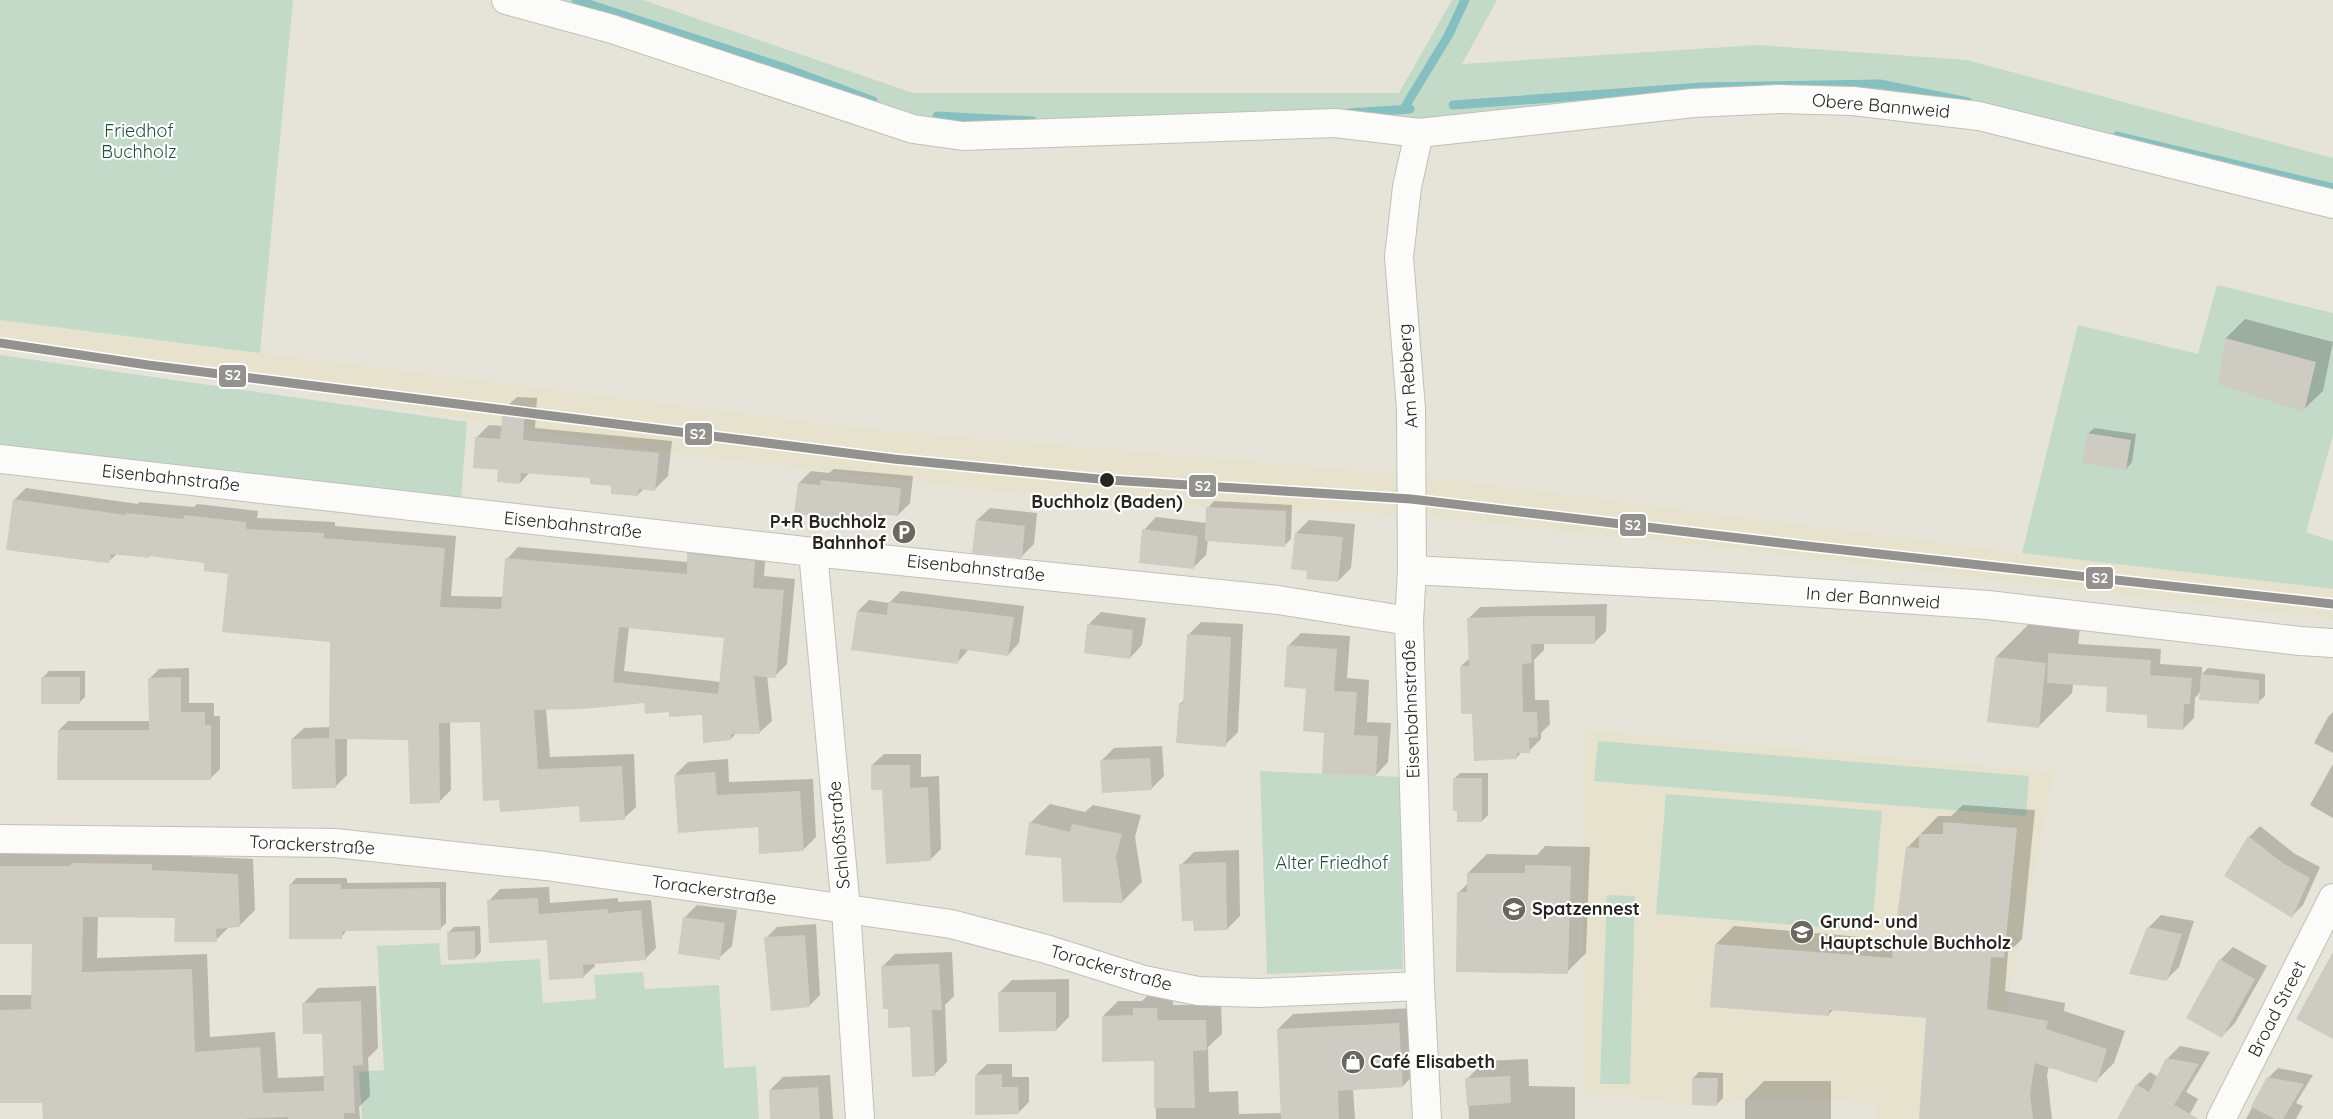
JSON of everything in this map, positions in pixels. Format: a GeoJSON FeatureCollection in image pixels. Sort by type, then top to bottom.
{"type":"FeatureCollection","features":[{"type":"Feature","properties":{"kind":"street","name":"Obere Bannweid"},"geometry":{"type":"LineString","coordinates":[[506,0],[612,29],[913,129],[963,136],[1335,123],[1419,133],[1694,103],[1779,99],[1853,101],[1979,116],[2333,204]]}},
{"type":"Feature","properties":{"kind":"street","name":"Am Rebberg"},"geometry":{"type":"LineString","coordinates":[[1408,621],[1412,570],[1411,409],[1398,257],[1408,187],[1419,133]]}},
{"type":"Feature","properties":{"kind":"street","name":"Eisenbahnstraße"},"geometry":{"type":"LineString","coordinates":[[0,459],[813,552],[1278,600],[1408,621],[1420,986],[1427,1119]]}},
{"type":"Feature","properties":{"kind":"street","name":"Schloßstraße"},"geometry":{"type":"LineString","coordinates":[[813,552],[846,909],[860,1119]]}},
{"type":"Feature","properties":{"kind":"street","name":"In der Bannweid"},"geometry":{"type":"LineString","coordinates":[[1412,570],[1728,587],[1988,605],[2300,641],[2333,643]]}},
{"type":"Feature","properties":{"kind":"street","name":"Torackerstraße"},"geometry":{"type":"LineString","coordinates":[[0,839],[335,843],[546,866],[951,924],[1046,949],[1144,980],[1198,991],[1258,993],[1420,986]]}},
{"type":"Feature","properties":{"kind":"street","name":"Broad Street"},"geometry":{"type":"LineString","coordinates":[[2221,1119],[2333,898]]}},
{"type":"Feature","properties":{"kind":"shaded area"},"geometry":{"type":"Polygon","coordinates":[[[0,320],[860,428],[1412,475],[2022,553],[2333,589],[2333,619],[1741,550],[1433,517],[1065,499],[641,449],[148,364],[0,344],[0,320]]]}},
{"type":"Feature","properties":{"kind":"shaded area","name":"Grund- und Hauptschule Buchholz"},"geometry":{"type":"Polygon","coordinates":[[[1584,730],[2054,772],[1984,1119],[1876,1119],[1875,1102],[1743,1099],[1717,1105],[1704,1105],[1582,1093],[1584,730]]]}},
{"type":"Feature","properties":{"kind":"green space","name":"Friedhof Buchholz"},"geometry":{"type":"Polygon","coordinates":[[[0,0],[293,0],[260,353],[0,320],[0,0]]]}},
{"type":"Feature","properties":{"kind":"green space"},"geometry":{"type":"Polygon","coordinates":[[[506,0],[643,0],[913,93],[1399,93],[1452,0],[1497,0],[1462,64],[1758,45],[1967,60],[2333,158],[2333,204],[1921,107],[1538,121],[963,136],[506,0]]]}},
{"type":"Feature","properties":{"kind":"green space"},"geometry":{"type":"Polygon","coordinates":[[[2217,285],[2333,313],[2333,435],[2306,532],[2333,541],[2333,589],[2022,553],[2078,325],[2198,354],[2217,285]]]}},
{"type":"Feature","properties":{"kind":"green space"},"geometry":{"type":"Polygon","coordinates":[[[0,355],[467,422],[460,512],[0,459],[0,355]]]}},
{"type":"Feature","properties":{"kind":"green space"},"geometry":{"type":"Polygon","coordinates":[[[1598,741],[2029,776],[2026,816],[1594,781],[1598,741]]]}},
{"type":"Feature","properties":{"kind":"green space","name":"Alter Friedhof"},"geometry":{"type":"Polygon","coordinates":[[[1260,771],[1400,777],[1403,969],[1267,974],[1260,771]]]}},
{"type":"Feature","properties":{"kind":"green space"},"geometry":{"type":"Polygon","coordinates":[[[1666,794],[1882,811],[1872,931],[1656,914],[1666,794]]]}},
{"type":"Feature","properties":{"kind":"green space"},"geometry":{"type":"Polygon","coordinates":[[[1607,895],[1635,896],[1630,1084],[1600,1084],[1607,895]]]}},
{"type":"Feature","properties":{"kind":"green space"},"geometry":{"type":"Polygon","coordinates":[[[439,943],[441,965],[540,959],[543,1003],[596,999],[594,975],[643,972],[645,989],[719,985],[724,1068],[756,1066],[759,1119],[362,1119],[359,1072],[384,1070],[377,946],[439,943]]]}},
{"type":"Feature","properties":{"kind":"building"},"geometry":{"type":"Polygon","coordinates":[[[2225,338],[2316,362],[2304,412],[2218,384],[2225,338]]]}},
{"type":"Feature","properties":{"kind":"building"},"geometry":{"type":"Polygon","coordinates":[[[503,409],[525,410],[523,440],[659,453],[655,491],[639,489],[638,496],[611,494],[611,486],[590,484],[590,478],[521,473],[520,484],[497,482],[498,470],[473,468],[475,437],[500,439],[503,409]]]}},
{"type":"Feature","properties":{"kind":"building"},"geometry":{"type":"Polygon","coordinates":[[[2087,433],[2131,440],[2126,470],[2082,463],[2087,433]]]}},
{"type":"Feature","properties":{"kind":"building"},"geometry":{"type":"Polygon","coordinates":[[[821,480],[901,488],[898,516],[878,514],[877,523],[846,520],[845,525],[814,521],[814,516],[794,514],[798,483],[820,485],[821,480]]]}},
{"type":"Feature","properties":{"kind":"building"},"geometry":{"type":"Polygon","coordinates":[[[13,499],[126,515],[126,513],[184,519],[184,515],[246,522],[246,529],[324,533],[324,538],[445,548],[440,607],[501,609],[505,558],[687,574],[687,553],[755,561],[753,588],[784,590],[776,678],[754,676],[760,734],[731,734],[731,740],[703,743],[702,715],[669,717],[669,712],[645,714],[644,703],[583,709],[534,710],[538,769],[622,766],[625,820],[580,822],[579,806],[500,812],[499,800],[483,801],[480,722],[439,723],[440,803],[410,804],[408,740],[335,739],[336,788],[292,789],[291,739],[329,738],[330,642],[222,632],[228,574],[204,571],[204,563],[149,556],[149,558],[111,554],[109,563],[6,550],[13,499]],[[619,627],[613,682],[718,694],[724,638],[619,627]]]}},
{"type":"Feature","properties":{"kind":"building"},"geometry":{"type":"Polygon","coordinates":[[[1206,507],[1286,511],[1285,547],[1205,541],[1206,507]]]}},
{"type":"Feature","properties":{"kind":"building"},"geometry":{"type":"Polygon","coordinates":[[[976,520],[1025,526],[1022,558],[972,553],[976,520]]]}},
{"type":"Feature","properties":{"kind":"building"},"geometry":{"type":"Polygon","coordinates":[[[1142,529],[1198,536],[1194,569],[1139,563],[1142,529]]]}},
{"type":"Feature","properties":{"kind":"building"},"geometry":{"type":"Polygon","coordinates":[[[1295,533],[1343,537],[1338,582],[1306,579],[1307,571],[1291,569],[1295,533]]]}},
{"type":"Feature","properties":{"kind":"building"},"geometry":{"type":"Polygon","coordinates":[[[888,602],[1014,617],[1008,656],[960,649],[958,664],[851,650],[857,611],[887,615],[888,602]]]}},
{"type":"Feature","properties":{"kind":"building"},"geometry":{"type":"Polygon","coordinates":[[[1595,616],[1595,644],[1531,644],[1532,663],[1522,664],[1523,712],[1537,712],[1538,737],[1529,738],[1530,753],[1517,753],[1517,759],[1474,761],[1472,714],[1461,714],[1460,666],[1469,666],[1467,618],[1595,616]]]}},
{"type":"Feature","properties":{"kind":"building"},"geometry":{"type":"Polygon","coordinates":[[[1087,624],[1133,630],[1130,659],[1084,653],[1087,624]]]}},
{"type":"Feature","properties":{"kind":"building"},"geometry":{"type":"Polygon","coordinates":[[[1187,634],[1231,637],[1226,747],[1176,743],[1179,703],[1183,704],[1187,634]]]}},
{"type":"Feature","properties":{"kind":"building"},"geometry":{"type":"Polygon","coordinates":[[[1287,645],[1337,649],[1334,691],[1357,692],[1354,735],[1378,736],[1376,776],[1322,774],[1324,733],[1303,731],[1306,689],[1284,687],[1287,645]]]}},
{"type":"Feature","properties":{"kind":"building"},"geometry":{"type":"Polygon","coordinates":[[[2048,653],[2151,660],[2150,675],[2192,678],[2190,704],[2184,704],[2183,730],[2147,728],[2147,715],[2106,712],[2107,687],[2047,683],[2048,653]]]}},
{"type":"Feature","properties":{"kind":"building"},"geometry":{"type":"Polygon","coordinates":[[[1995,657],[2046,663],[2039,728],[1987,722],[1995,657]]]}},
{"type":"Feature","properties":{"kind":"building"},"geometry":{"type":"Polygon","coordinates":[[[2201,674],[2259,680],[2259,704],[2199,700],[2201,674]]]}},
{"type":"Feature","properties":{"kind":"building"},"geometry":{"type":"Polygon","coordinates":[[[41,677],[80,677],[80,704],[41,704],[41,677]]]}},
{"type":"Feature","properties":{"kind":"building"},"geometry":{"type":"Polygon","coordinates":[[[181,677],[181,712],[205,712],[205,725],[211,725],[211,780],[57,780],[58,730],[149,730],[148,678],[181,677]]]}},
{"type":"Feature","properties":{"kind":"building"},"geometry":{"type":"Polygon","coordinates":[[[1150,758],[1152,790],[1102,793],[1100,760],[1150,758]]]}},
{"type":"Feature","properties":{"kind":"building"},"geometry":{"type":"Polygon","coordinates":[[[871,765],[910,765],[910,788],[928,787],[931,861],[886,864],[882,790],[871,790],[871,765]]]}},
{"type":"Feature","properties":{"kind":"building"},"geometry":{"type":"Polygon","coordinates":[[[715,772],[717,795],[800,791],[804,851],[759,854],[758,827],[678,833],[674,775],[715,772]]]}},
{"type":"Feature","properties":{"kind":"building"},"geometry":{"type":"Polygon","coordinates":[[[1453,778],[1482,778],[1482,822],[1457,822],[1457,811],[1453,811],[1453,778]]]}},
{"type":"Feature","properties":{"kind":"building"},"geometry":{"type":"Polygon","coordinates":[[[1029,822],[1070,832],[1072,824],[1122,834],[1116,857],[1123,903],[1063,902],[1061,858],[1025,855],[1029,822]]]}},
{"type":"Feature","properties":{"kind":"building"},"geometry":{"type":"Polygon","coordinates":[[[1943,822],[2017,828],[2004,958],[1991,957],[1987,1009],[2048,1021],[2046,1029],[2107,1049],[2097,1083],[2035,1063],[2030,1094],[2033,1119],[1919,1119],[1926,1018],[1829,1010],[1829,1016],[1710,1007],[1715,944],[1892,958],[1906,847],[1919,848],[1919,834],[1943,834],[1943,822]]]}},
{"type":"Feature","properties":{"kind":"building"},"geometry":{"type":"Polygon","coordinates":[[[2248,836],[2284,864],[2310,878],[2292,918],[2224,876],[2248,836]]]}},
{"type":"Feature","properties":{"kind":"building"},"geometry":{"type":"Polygon","coordinates":[[[1226,862],[1227,930],[1194,931],[1193,921],[1182,921],[1179,864],[1226,862]]]}},
{"type":"Feature","properties":{"kind":"building"},"geometry":{"type":"Polygon","coordinates":[[[71,863],[152,864],[152,870],[238,874],[240,927],[216,929],[217,942],[174,942],[175,918],[83,917],[82,972],[192,969],[195,1052],[260,1047],[263,1093],[324,1091],[322,1034],[303,1034],[302,1003],[361,1001],[363,1065],[353,1066],[355,1113],[344,1113],[344,1119],[288,1119],[288,1117],[241,1119],[43,1119],[42,1103],[0,1103],[0,1010],[31,1009],[32,944],[0,944],[0,866],[71,866],[71,863]]]}},
{"type":"Feature","properties":{"kind":"building","name":"Spatzennest"},"geometry":{"type":"Polygon","coordinates":[[[1525,865],[1571,866],[1568,974],[1456,972],[1457,892],[1467,892],[1467,873],[1525,873],[1525,865]]]}},
{"type":"Feature","properties":{"kind":"building"},"geometry":{"type":"Polygon","coordinates":[[[289,884],[341,884],[341,889],[440,888],[441,930],[342,931],[342,939],[289,939],[289,884]]]}},
{"type":"Feature","properties":{"kind":"building"},"geometry":{"type":"Polygon","coordinates":[[[538,898],[539,914],[608,909],[608,913],[641,910],[646,960],[583,965],[584,978],[549,980],[547,940],[489,943],[487,900],[538,898]]]}},
{"type":"Feature","properties":{"kind":"building"},"geometry":{"type":"Polygon","coordinates":[[[683,917],[725,923],[720,960],[678,954],[683,917]]]}},
{"type":"Feature","properties":{"kind":"building"},"geometry":{"type":"Polygon","coordinates":[[[2147,927],[2182,934],[2167,981],[2129,974],[2147,927]]]}},
{"type":"Feature","properties":{"kind":"building"},"geometry":{"type":"Polygon","coordinates":[[[475,931],[475,959],[448,960],[447,932],[475,931]]]}},
{"type":"Feature","properties":{"kind":"building"},"geometry":{"type":"Polygon","coordinates":[[[805,935],[810,1007],[771,1011],[764,937],[805,935]]]}},
{"type":"Feature","properties":{"kind":"building"},"geometry":{"type":"Polygon","coordinates":[[[2333,952],[2333,1039],[2296,1019],[2333,952]]]}},
{"type":"Feature","properties":{"kind":"building"},"geometry":{"type":"Polygon","coordinates":[[[2219,959],[2255,979],[2222,1038],[2186,1018],[2219,959]]]}},
{"type":"Feature","properties":{"kind":"building"},"geometry":{"type":"Polygon","coordinates":[[[939,964],[942,1010],[932,1010],[935,1076],[912,1077],[910,1027],[888,1028],[888,1009],[883,1009],[881,966],[939,964]]]}},
{"type":"Feature","properties":{"kind":"building"},"geometry":{"type":"Polygon","coordinates":[[[998,992],[1056,992],[1056,1031],[999,1032],[998,992]]]}},
{"type":"Feature","properties":{"kind":"building"},"geometry":{"type":"Polygon","coordinates":[[[1133,1008],[1157,1008],[1158,1020],[1206,1020],[1207,1050],[1193,1051],[1195,1108],[1154,1108],[1154,1061],[1102,1062],[1102,1016],[1133,1015],[1133,1008]]]}},
{"type":"Feature","properties":{"kind":"building"},"geometry":{"type":"Polygon","coordinates":[[[1399,1023],[1403,1087],[1338,1091],[1339,1119],[1281,1119],[1277,1029],[1399,1023]]]}},
{"type":"Feature","properties":{"kind":"building"},"geometry":{"type":"Polygon","coordinates":[[[2166,1058],[2199,1064],[2174,1105],[2199,1119],[2117,1119],[2136,1084],[2149,1092],[2166,1058]]]}},
{"type":"Feature","properties":{"kind":"building"},"geometry":{"type":"Polygon","coordinates":[[[1002,1074],[1002,1087],[1018,1087],[1019,1114],[975,1115],[975,1075],[1002,1074]]]}},
{"type":"Feature","properties":{"kind":"building"},"geometry":{"type":"Polygon","coordinates":[[[1510,1076],[1511,1103],[1467,1106],[1465,1078],[1510,1076]]]}},
{"type":"Feature","properties":{"kind":"building"},"geometry":{"type":"Polygon","coordinates":[[[2267,1077],[2304,1084],[2283,1119],[2275,1119],[2251,1107],[2267,1077]]]}},
{"type":"Feature","properties":{"kind":"building"},"geometry":{"type":"Polygon","coordinates":[[[1692,1078],[1718,1078],[1717,1106],[1692,1105],[1692,1078]]]}},
{"type":"Feature","properties":{"kind":"building"},"geometry":{"type":"Polygon","coordinates":[[[818,1087],[820,1119],[770,1119],[769,1090],[818,1087]]]}},
{"type":"Feature","properties":{"kind":"waterway"},"geometry":{"type":"LineString","coordinates":[[576,0],[782,67],[873,101]]}},
{"type":"Feature","properties":{"kind":"waterway"},"geometry":{"type":"LineString","coordinates":[[1403,110],[1448,36],[1465,0]]}},
{"type":"Feature","properties":{"kind":"waterway"},"geometry":{"type":"LineString","coordinates":[[1453,105],[1702,87],[1880,84],[1968,102]]}},
{"type":"Feature","properties":{"kind":"waterway"},"geometry":{"type":"LineString","coordinates":[[1348,113],[1410,109]]}},
{"type":"Feature","properties":{"kind":"waterway"},"geometry":{"type":"LineString","coordinates":[[937,116],[1033,121]]}},
{"type":"Feature","properties":{"kind":"waterway"},"geometry":{"type":"LineString","coordinates":[[2117,136],[2333,188]]}},
{"type":"Feature","properties":{"kind":"transit line","name":"S2"},"geometry":{"type":"LineString","coordinates":[[0,343],[148,365],[894,459],[1109,480],[1411,499],[1798,545],[2333,604]]}},
{"type":"Feature","properties":{"kind":"place","name":"Buchholz (Baden)"},"geometry":{"type":"Point","coordinates":[1107,480]}},
{"type":"Feature","properties":{"kind":"place","name":"P+R Buchholz Bahnhof"},"geometry":{"type":"Point","coordinates":[904,532]}},
{"type":"Feature","properties":{"kind":"place","name":"Spatzennest"},"geometry":{"type":"Point","coordinates":[1514,909]}},
{"type":"Feature","properties":{"kind":"place","name":"Grund- und Hauptschule Buchholz"},"geometry":{"type":"Point","coordinates":[1802,932]}},
{"type":"Feature","properties":{"kind":"place","name":"Café Elisabeth"},"geometry":{"type":"Point","coordinates":[1353,1062]}}]}
